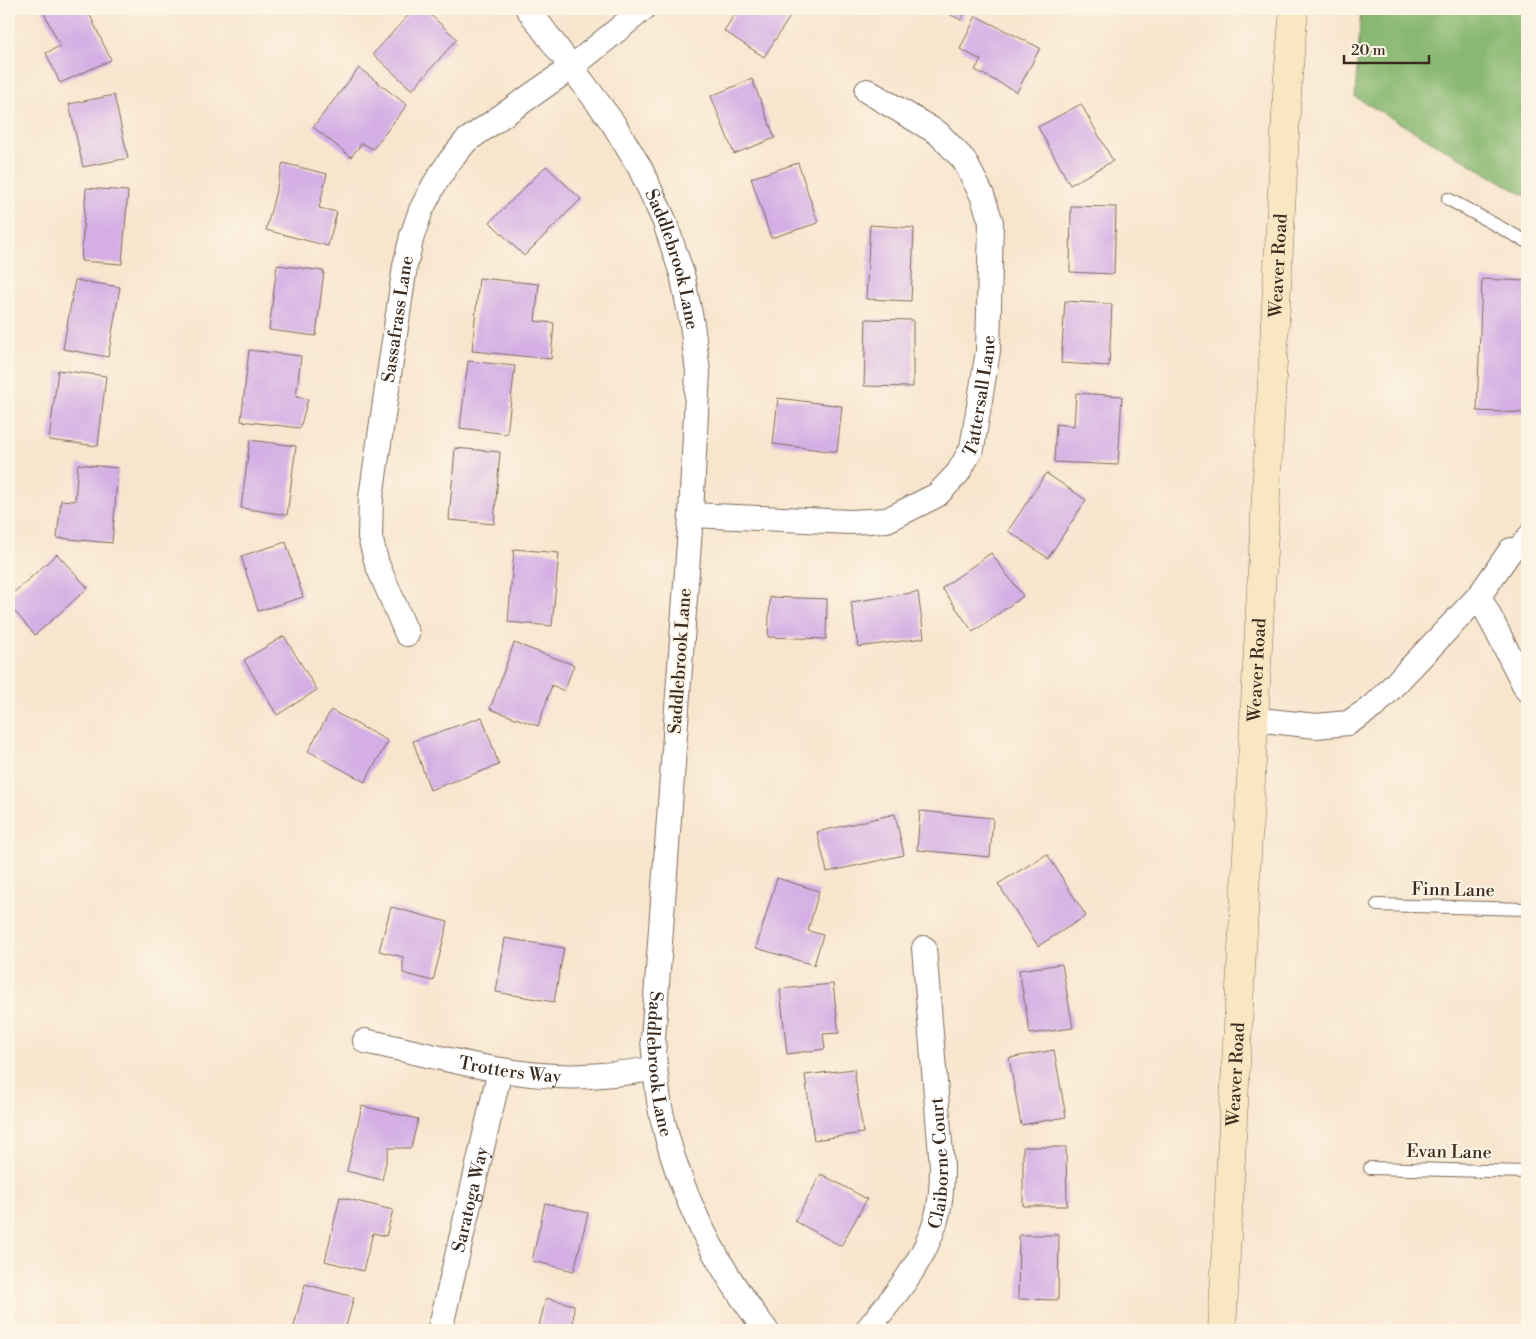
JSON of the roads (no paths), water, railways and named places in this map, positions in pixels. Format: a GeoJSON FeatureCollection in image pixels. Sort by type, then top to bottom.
{"type":"FeatureCollection","features":[{"type":"Feature","properties":{"kind":"main road","name":"Weaver Road"},"geometry":{"type":"LineString","coordinates":[[1222,1330],[1288,77],[1294,9]]}},
{"type":"Feature","properties":{"kind":"street","name":"Saddlebrook Lane"},"geometry":{"type":"LineString","coordinates":[[528,9],[613,123],[640,168],[664,220],[682,274],[692,324],[698,372],[691,515],[653,1039],[655,1069],[661,1110],[671,1150],[691,1204],[720,1264],[745,1303],[766,1330]]}},
{"type":"Feature","properties":{"kind":"street","name":"Sassafrass Lane"},"geometry":{"type":"LineString","coordinates":[[407,634],[377,564],[370,537],[371,497],[405,266],[412,236],[421,210],[448,162],[466,141],[572,67],[643,9]]}},
{"type":"Feature","properties":{"kind":"street","name":"Tattersall Lane"},"geometry":{"type":"LineString","coordinates":[[691,515],[850,522],[887,520],[938,495],[958,473],[972,448],[988,351],[991,222],[982,195],[964,160],[938,133],[867,91]]}},
{"type":"Feature","properties":{"kind":"street"},"geometry":{"type":"LineString","coordinates":[[1254,719],[1316,726],[1348,723],[1374,706],[1479,596],[1511,550]]}},
{"type":"Feature","properties":{"kind":"street"},"geometry":{"type":"LineString","coordinates":[[1479,596],[1527,690]]}},
{"type":"Feature","properties":{"kind":"street","name":"Claiborne Court"},"geometry":{"type":"LineString","coordinates":[[867,1330],[898,1291],[920,1258],[936,1220],[941,1193],[942,1167],[924,948]]}},
{"type":"Feature","properties":{"kind":"street","name":"Trotters Way"},"geometry":{"type":"LineString","coordinates":[[365,1041],[500,1070],[556,1076],[592,1076],[655,1069]]}},
{"type":"Feature","properties":{"kind":"street","name":"Saratoga Way"},"geometry":{"type":"LineString","coordinates":[[440,1330],[500,1070]]}},
{"type":"Feature","properties":{"kind":"lane"},"geometry":{"type":"LineString","coordinates":[[1448,198],[1527,242]]}},
{"type":"Feature","properties":{"kind":"lane"},"geometry":{"type":"LineString","coordinates":[[1511,550],[1527,530]]}},
{"type":"Feature","properties":{"kind":"lane","name":"Finn Lane"},"geometry":{"type":"LineString","coordinates":[[1377,905],[1527,909]]}},
{"type":"Feature","properties":{"kind":"lane","name":"Evan Lane"},"geometry":{"type":"LineString","coordinates":[[1370,1168],[1527,1172]]}}]}
